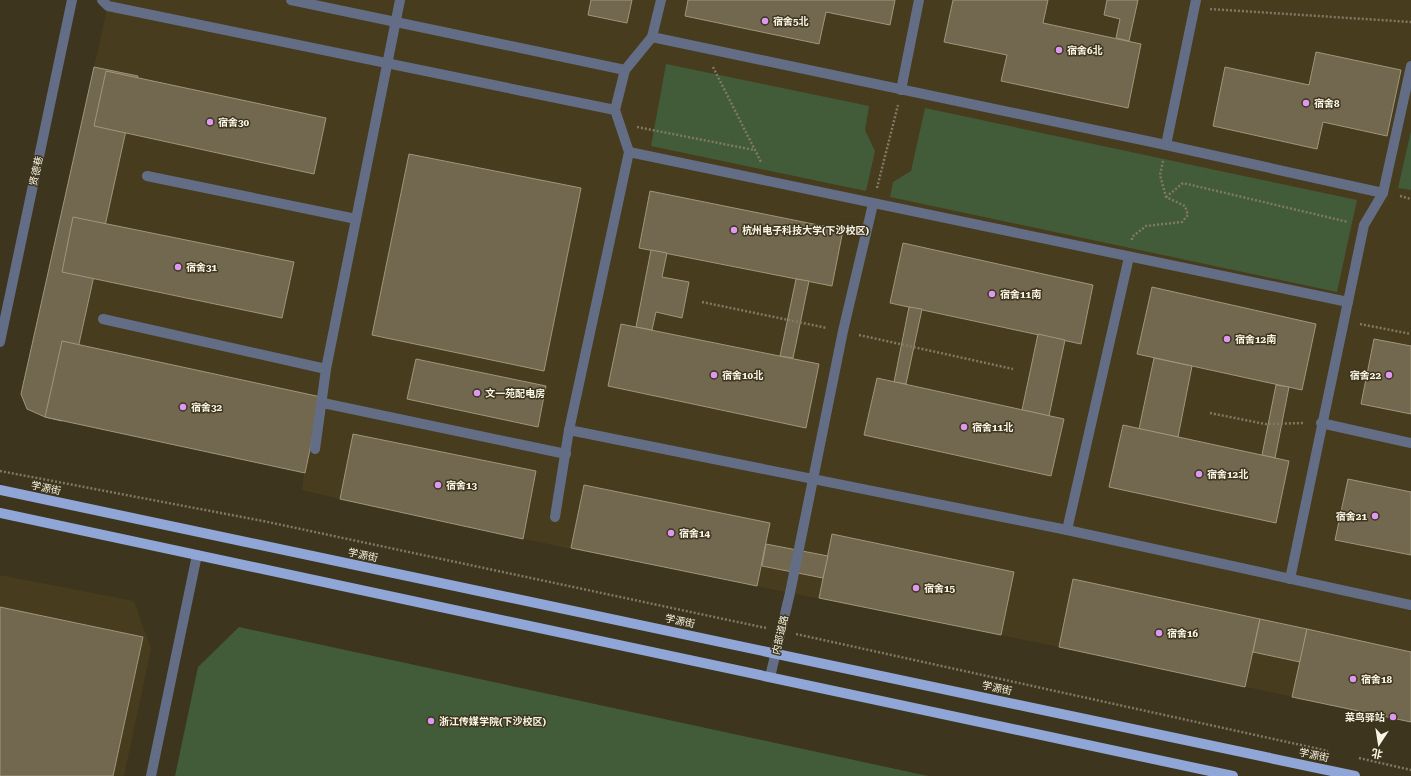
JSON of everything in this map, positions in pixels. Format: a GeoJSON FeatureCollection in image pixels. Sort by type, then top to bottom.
{"type":"FeatureCollection","features":[{"type":"Feature","properties":{"kind":"main road","name":"学源街"},"geometry":{"type":"LineString","coordinates":[[0,490],[1356,776]]}},
{"type":"Feature","properties":{"kind":"main road"},"geometry":{"type":"LineString","coordinates":[[0,513],[1233,776]]}},
{"type":"Feature","properties":{"kind":"street","name":"贤德巷"},"geometry":{"type":"LineString","coordinates":[[0,342],[72,0]]}},
{"type":"Feature","properties":{"kind":"street"},"geometry":{"type":"LineString","coordinates":[[102,0],[108,6],[615,110]]}},
{"type":"Feature","properties":{"kind":"street"},"geometry":{"type":"LineString","coordinates":[[291,0],[625,70]]}},
{"type":"Feature","properties":{"kind":"street"},"geometry":{"type":"LineString","coordinates":[[315,449],[323,403],[326,369],[400,0]]}},
{"type":"Feature","properties":{"kind":"street"},"geometry":{"type":"LineString","coordinates":[[555,517],[569,430],[629,152],[615,110],[625,70],[652,37],[661,0]]}},
{"type":"Feature","properties":{"kind":"street"},"geometry":{"type":"LineString","coordinates":[[901,90],[919,0]]}},
{"type":"Feature","properties":{"kind":"street"},"geometry":{"type":"LineString","coordinates":[[1166,145],[1195,4]]}},
{"type":"Feature","properties":{"kind":"street"},"geometry":{"type":"LineString","coordinates":[[652,37],[703,49],[1166,145],[1383,193]]}},
{"type":"Feature","properties":{"kind":"street"},"geometry":{"type":"LineString","coordinates":[[1290,579],[1364,225],[1383,193],[1410,73]]}},
{"type":"Feature","properties":{"kind":"street"},"geometry":{"type":"LineString","coordinates":[[629,152],[1348,302]]}},
{"type":"Feature","properties":{"kind":"street"},"geometry":{"type":"LineString","coordinates":[[147,176],[356,219]]}},
{"type":"Feature","properties":{"kind":"street","name":"内部道路"},"geometry":{"type":"LineString","coordinates":[[770,677],[790,592],[843,331],[873,204]]}},
{"type":"Feature","properties":{"kind":"street"},"geometry":{"type":"LineString","coordinates":[[1067,530],[1130,257]]}},
{"type":"Feature","properties":{"kind":"street"},"geometry":{"type":"LineString","coordinates":[[103,319],[326,369]]}},
{"type":"Feature","properties":{"kind":"street"},"geometry":{"type":"LineString","coordinates":[[323,403],[566,454]]}},
{"type":"Feature","properties":{"kind":"street"},"geometry":{"type":"LineString","coordinates":[[1322,423],[1411,443]]}},
{"type":"Feature","properties":{"kind":"street"},"geometry":{"type":"LineString","coordinates":[[569,430],[1067,530],[1411,605]]}},
{"type":"Feature","properties":{"kind":"street"},"geometry":{"type":"LineString","coordinates":[[151,776],[197,555]]}},
{"type":"Feature","properties":{"kind":"path"},"geometry":{"type":"LineString","coordinates":[[1195,4],[1411,22]]}},
{"type":"Feature","properties":{"kind":"path"},"geometry":{"type":"LineString","coordinates":[[703,49],[770,181]]}},
{"type":"Feature","properties":{"kind":"path"},"geometry":{"type":"LineString","coordinates":[[873,204],[901,90]]}},
{"type":"Feature","properties":{"kind":"path"},"geometry":{"type":"LineString","coordinates":[[619,123],[755,150]]}},
{"type":"Feature","properties":{"kind":"path"},"geometry":{"type":"LineString","coordinates":[[1130,257],[1132,237],[1146,226],[1182,222],[1188,215],[1185,206],[1166,197],[1160,175],[1166,145]]}},
{"type":"Feature","properties":{"kind":"path"},"geometry":{"type":"LineString","coordinates":[[1166,197],[1183,183],[1364,225]]}},
{"type":"Feature","properties":{"kind":"path"},"geometry":{"type":"LineString","coordinates":[[1343,322],[1377,326],[1411,334]]}},
{"type":"Feature","properties":{"kind":"path"},"geometry":{"type":"LineString","coordinates":[[1210,413],[1265,424],[1322,423]]}},
{"type":"Feature","properties":{"kind":"path"},"geometry":{"type":"LineString","coordinates":[[0,471],[263,521],[781,631],[1333,752]]}},
{"type":"Feature","properties":{"kind":"path"},"geometry":{"type":"LineString","coordinates":[[1356,758],[1411,770]]}},
{"type":"Feature","properties":{"kind":"shaded area","name":"杭州电子科技大学(下沙校区)"},"geometry":{"type":"Polygon","coordinates":[[[109,0],[1411,0],[1411,722],[1059,647],[523,539],[340,499],[302,490],[304,473],[45,417],[27,409],[21,394],[109,0]]]}},
{"type":"Feature","properties":{"kind":"shaded area"},"geometry":{"type":"Polygon","coordinates":[[[0,575],[134,601],[151,649],[124,776],[0,776],[0,575]]]}},
{"type":"Feature","properties":{"kind":"green space"},"geometry":{"type":"Polygon","coordinates":[[[666,64],[869,106],[865,130],[875,151],[866,191],[651,146],[666,64]]]}},
{"type":"Feature","properties":{"kind":"green space"},"geometry":{"type":"Polygon","coordinates":[[[925,108],[1357,200],[1337,292],[890,197],[893,182],[911,171],[925,108]]]}},
{"type":"Feature","properties":{"kind":"green space"},"geometry":{"type":"Polygon","coordinates":[[[1411,131],[1411,190],[1398,188],[1411,131]]]}},
{"type":"Feature","properties":{"kind":"green space","name":"浙江传媒学院(下沙校区)"},"geometry":{"type":"Polygon","coordinates":[[[239,627],[928,776],[175,776],[198,667],[239,627]]]}},
{"type":"Feature","properties":{"kind":"building"},"geometry":{"type":"Polygon","coordinates":[[[591,0],[632,0],[627,23],[588,15],[591,0]]]}},
{"type":"Feature","properties":{"kind":"building","name":"宿舍5北"},"geometry":{"type":"Polygon","coordinates":[[[688,0],[895,0],[890,25],[826,12],[819,44],[685,16],[688,0]]]}},
{"type":"Feature","properties":{"kind":"building","name":"宿舍6北"},"geometry":{"type":"Polygon","coordinates":[[[953,0],[1048,0],[1043,23],[1141,44],[1128,108],[1001,81],[1007,55],[944,42],[953,0]]]}},
{"type":"Feature","properties":{"kind":"building"},"geometry":{"type":"Polygon","coordinates":[[[1107,0],[1138,0],[1129,41],[1116,38],[1120,19],[1104,15],[1107,0]]]}},
{"type":"Feature","properties":{"kind":"building","name":"宿舍8"},"geometry":{"type":"Polygon","coordinates":[[[1316,52],[1401,70],[1387,136],[1323,122],[1317,149],[1213,126],[1225,67],[1309,85],[1316,52]]]}},
{"type":"Feature","properties":{"kind":"building"},"geometry":{"type":"Polygon","coordinates":[[[94,67],[138,76],[62,421],[45,417],[27,409],[21,394],[94,67]]]}},
{"type":"Feature","properties":{"kind":"building","name":"宿舍30"},"geometry":{"type":"Polygon","coordinates":[[[106,71],[326,118],[314,174],[94,126],[106,71]]]}},
{"type":"Feature","properties":{"kind":"building"},"geometry":{"type":"Polygon","coordinates":[[[409,154],[581,188],[544,371],[372,335],[409,154]]]}},
{"type":"Feature","properties":{"kind":"building"},"geometry":{"type":"Polygon","coordinates":[[[650,191],[843,230],[832,286],[639,248],[650,191]]]}},
{"type":"Feature","properties":{"kind":"building","name":"宿舍31"},"geometry":{"type":"Polygon","coordinates":[[[73,217],[294,262],[282,318],[62,272],[73,217]]]}},
{"type":"Feature","properties":{"kind":"building","name":"宿舍11南"},"geometry":{"type":"Polygon","coordinates":[[[903,243],[1093,285],[1081,344],[890,303],[903,243]]]}},
{"type":"Feature","properties":{"kind":"building"},"geometry":{"type":"Polygon","coordinates":[[[651,250],[667,253],[662,277],[689,282],[682,318],[656,312],[652,330],[636,327],[651,250]]]}},
{"type":"Feature","properties":{"kind":"building"},"geometry":{"type":"Polygon","coordinates":[[[796,279],[809,281],[793,358],[780,356],[796,279]]]}},
{"type":"Feature","properties":{"kind":"building","name":"宿舍12南"},"geometry":{"type":"Polygon","coordinates":[[[1152,287],[1316,324],[1302,390],[1137,354],[1152,287]]]}},
{"type":"Feature","properties":{"kind":"building"},"geometry":{"type":"Polygon","coordinates":[[[909,307],[922,309],[906,384],[894,382],[909,307]]]}},
{"type":"Feature","properties":{"kind":"building","name":"宿舍10北"},"geometry":{"type":"Polygon","coordinates":[[[621,324],[819,364],[806,428],[608,386],[621,324]]]}},
{"type":"Feature","properties":{"kind":"building"},"geometry":{"type":"Polygon","coordinates":[[[1038,334],[1065,340],[1049,416],[1022,410],[1038,334]]]}},
{"type":"Feature","properties":{"kind":"building","name":"宿舍22"},"geometry":{"type":"Polygon","coordinates":[[[1374,339],[1411,346],[1411,414],[1361,404],[1374,339]]]}},
{"type":"Feature","properties":{"kind":"building","name":"宿舍32"},"geometry":{"type":"Polygon","coordinates":[[[62,341],[321,397],[305,473],[45,417],[62,341]]]}},
{"type":"Feature","properties":{"kind":"building"},"geometry":{"type":"Polygon","coordinates":[[[1154,358],[1192,366],[1178,437],[1139,429],[1154,358]]]}},
{"type":"Feature","properties":{"kind":"building","name":"文一苑配电房"},"geometry":{"type":"Polygon","coordinates":[[[416,359],[546,386],[538,427],[407,399],[416,359]]]}},
{"type":"Feature","properties":{"kind":"building","name":"宿舍11北"},"geometry":{"type":"Polygon","coordinates":[[[877,378],[1064,419],[1051,476],[864,435],[877,378]]]}},
{"type":"Feature","properties":{"kind":"building"},"geometry":{"type":"Polygon","coordinates":[[[1276,385],[1289,387],[1275,458],[1262,455],[1276,385]]]}},
{"type":"Feature","properties":{"kind":"building","name":"宿舍12北"},"geometry":{"type":"Polygon","coordinates":[[[1123,425],[1289,461],[1276,523],[1109,487],[1123,425]]]}},
{"type":"Feature","properties":{"kind":"building","name":"宿舍13"},"geometry":{"type":"Polygon","coordinates":[[[353,434],[536,471],[523,539],[340,499],[353,434]]]}},
{"type":"Feature","properties":{"kind":"building","name":"宿舍21"},"geometry":{"type":"Polygon","coordinates":[[[1348,479],[1411,492],[1411,555],[1335,540],[1348,479]]]}},
{"type":"Feature","properties":{"kind":"building","name":"宿舍14"},"geometry":{"type":"Polygon","coordinates":[[[584,485],[770,523],[757,586],[571,548],[584,485]]]}},
{"type":"Feature","properties":{"kind":"building","name":"宿舍15"},"geometry":{"type":"Polygon","coordinates":[[[832,534],[1014,572],[1001,635],[819,598],[832,534]]]}},
{"type":"Feature","properties":{"kind":"building"},"geometry":{"type":"Polygon","coordinates":[[[766,544],[828,556],[823,578],[762,566],[766,544]]]}},
{"type":"Feature","properties":{"kind":"building","name":"宿舍16"},"geometry":{"type":"Polygon","coordinates":[[[1073,579],[1260,619],[1245,687],[1059,647],[1073,579]]]}},
{"type":"Feature","properties":{"kind":"building"},"geometry":{"type":"Polygon","coordinates":[[[0,607],[143,637],[113,776],[0,776],[0,607]]]}},
{"type":"Feature","properties":{"kind":"building"},"geometry":{"type":"Polygon","coordinates":[[[1260,619],[1307,629],[1300,662],[1253,652],[1260,619]]]}},
{"type":"Feature","properties":{"kind":"building","name":"宿舍18"},"geometry":{"type":"Polygon","coordinates":[[[1307,629],[1411,652],[1411,722],[1292,697],[1307,629]]]}},
{"type":"Feature","properties":{"kind":"place","name":"宿舍5北"},"geometry":{"type":"Point","coordinates":[765,21]}},
{"type":"Feature","properties":{"kind":"place","name":"宿舍6北"},"geometry":{"type":"Point","coordinates":[1059,50]}},
{"type":"Feature","properties":{"kind":"place","name":"宿舍8"},"geometry":{"type":"Point","coordinates":[1306,103]}},
{"type":"Feature","properties":{"kind":"place","name":"宿舍30"},"geometry":{"type":"Point","coordinates":[210,122]}},
{"type":"Feature","properties":{"kind":"place","name":"杭州电子科技大学(下沙校区)"},"geometry":{"type":"Point","coordinates":[734,230]}},
{"type":"Feature","properties":{"kind":"place","name":"宿舍31"},"geometry":{"type":"Point","coordinates":[178,267]}},
{"type":"Feature","properties":{"kind":"place","name":"宿舍11南"},"geometry":{"type":"Point","coordinates":[992,294]}},
{"type":"Feature","properties":{"kind":"place","name":"宿舍12南"},"geometry":{"type":"Point","coordinates":[1227,339]}},
{"type":"Feature","properties":{"kind":"place","name":"宿舍10北"},"geometry":{"type":"Point","coordinates":[714,375]}},
{"type":"Feature","properties":{"kind":"place","name":"宿舍22"},"geometry":{"type":"Point","coordinates":[1389,375]}},
{"type":"Feature","properties":{"kind":"place","name":"文一苑配电房"},"geometry":{"type":"Point","coordinates":[477,393]}},
{"type":"Feature","properties":{"kind":"place","name":"宿舍32"},"geometry":{"type":"Point","coordinates":[183,407]}},
{"type":"Feature","properties":{"kind":"place","name":"宿舍11北"},"geometry":{"type":"Point","coordinates":[964,427]}},
{"type":"Feature","properties":{"kind":"place","name":"宿舍12北"},"geometry":{"type":"Point","coordinates":[1199,474]}},
{"type":"Feature","properties":{"kind":"place","name":"宿舍13"},"geometry":{"type":"Point","coordinates":[438,485]}},
{"type":"Feature","properties":{"kind":"place","name":"宿舍21"},"geometry":{"type":"Point","coordinates":[1375,516]}},
{"type":"Feature","properties":{"kind":"place","name":"宿舍14"},"geometry":{"type":"Point","coordinates":[671,533]}},
{"type":"Feature","properties":{"kind":"place","name":"宿舍15"},"geometry":{"type":"Point","coordinates":[916,588]}},
{"type":"Feature","properties":{"kind":"place","name":"宿舍16"},"geometry":{"type":"Point","coordinates":[1159,633]}},
{"type":"Feature","properties":{"kind":"place","name":"宿舍18"},"geometry":{"type":"Point","coordinates":[1353,679]}},
{"type":"Feature","properties":{"kind":"place","name":"菜鸟驿站"},"geometry":{"type":"Point","coordinates":[1393,717]}},
{"type":"Feature","properties":{"kind":"place","name":"浙江传媒学院(下沙校区)"},"geometry":{"type":"Point","coordinates":[431,721]}}]}
